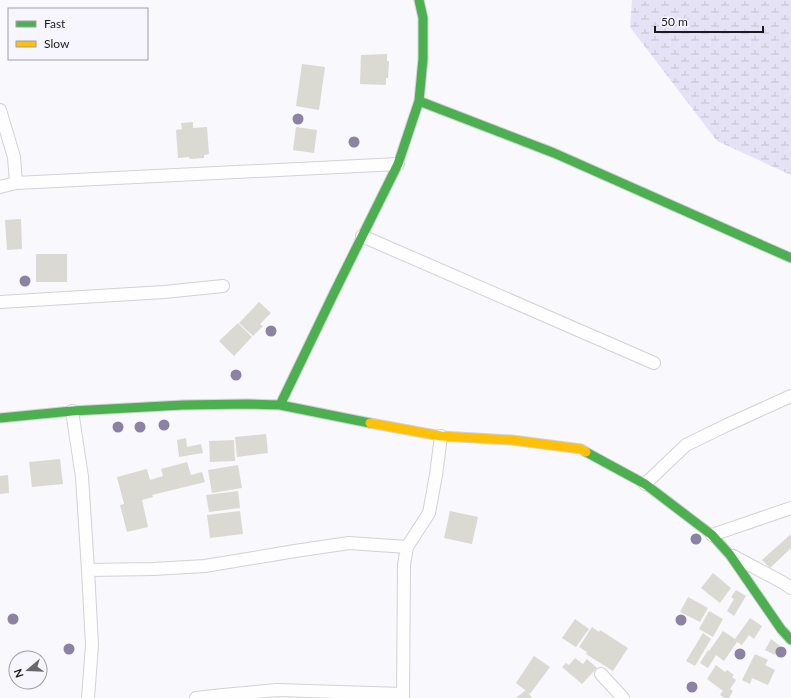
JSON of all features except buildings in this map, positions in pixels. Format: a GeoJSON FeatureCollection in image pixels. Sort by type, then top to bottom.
{"type":"FeatureCollection","features":[{"type":"Feature","properties":{"kind":"street"},"geometry":{"type":"LineString","coordinates":[[280,405],[398,164],[419,100],[423,59],[423,18],[419,0]]}},
{"type":"Feature","properties":{"kind":"street"},"geometry":{"type":"LineString","coordinates":[[419,100],[633,187],[791,258]]}},
{"type":"Feature","properties":{"kind":"street"},"geometry":{"type":"LineString","coordinates":[[0,110],[14,157],[16,183]]}},
{"type":"Feature","properties":{"kind":"street"},"geometry":{"type":"LineString","coordinates":[[0,187],[16,183],[398,164]]}},
{"type":"Feature","properties":{"kind":"street"},"geometry":{"type":"LineString","coordinates":[[362,236],[654,363]]}},
{"type":"Feature","properties":{"kind":"street"},"geometry":{"type":"LineString","coordinates":[[0,302],[164,292],[223,286]]}},
{"type":"Feature","properties":{"kind":"street"},"geometry":{"type":"LineString","coordinates":[[645,484],[686,445],[791,396]]}},
{"type":"Feature","properties":{"kind":"street"},"geometry":{"type":"LineString","coordinates":[[0,418],[72,411],[183,405],[280,405],[442,436],[512,440],[582,449],[645,484],[712,535],[730,555],[781,629],[791,640]]}},
{"type":"Feature","properties":{"kind":"street"},"geometry":{"type":"LineString","coordinates":[[72,411],[82,477],[88,570],[92,645],[88,698]]}},
{"type":"Feature","properties":{"kind":"street"},"geometry":{"type":"LineString","coordinates":[[196,698],[278,690],[403,696],[404,565],[408,548],[429,513],[442,436]]}},
{"type":"Feature","properties":{"kind":"street"},"geometry":{"type":"LineString","coordinates":[[712,535],[791,508]]}},
{"type":"Feature","properties":{"kind":"street"},"geometry":{"type":"LineString","coordinates":[[88,570],[153,569],[205,566],[349,543],[408,548]]}},
{"type":"Feature","properties":{"kind":"street"},"geometry":{"type":"LineString","coordinates":[[730,555],[791,588]]}},
{"type":"Feature","properties":{"kind":"street"},"geometry":{"type":"LineString","coordinates":[[602,674],[624,698]]}},
{"type":"Feature","properties":{"kind":"green space"},"geometry":{"type":"Polygon","coordinates":[[[632,0],[791,0],[791,175],[717,141],[630,27],[632,0]]]}},
{"type":"Feature","properties":{"kind":"traffic: fast"},"geometry":{"type":"LineString","coordinates":[[280,405],[398,164],[419,101],[423,59],[423,18],[419,0]]}},
{"type":"Feature","properties":{"kind":"traffic: fast"},"geometry":{"type":"LineString","coordinates":[[419,101],[554,153],[791,258]]}},
{"type":"Feature","properties":{"kind":"traffic: fast"},"geometry":{"type":"LineString","coordinates":[[0,418],[72,411],[183,405],[247,404],[280,405],[370,423]]}},
{"type":"Feature","properties":{"kind":"traffic: fast"},"geometry":{"type":"LineString","coordinates":[[586,452],[645,484],[712,535],[730,555],[781,629],[791,640]]}},
{"type":"Feature","properties":{"kind":"traffic: slow"},"geometry":{"type":"LineString","coordinates":[[370,423],[441,436],[512,440],[581,449],[586,452]]}}]}
